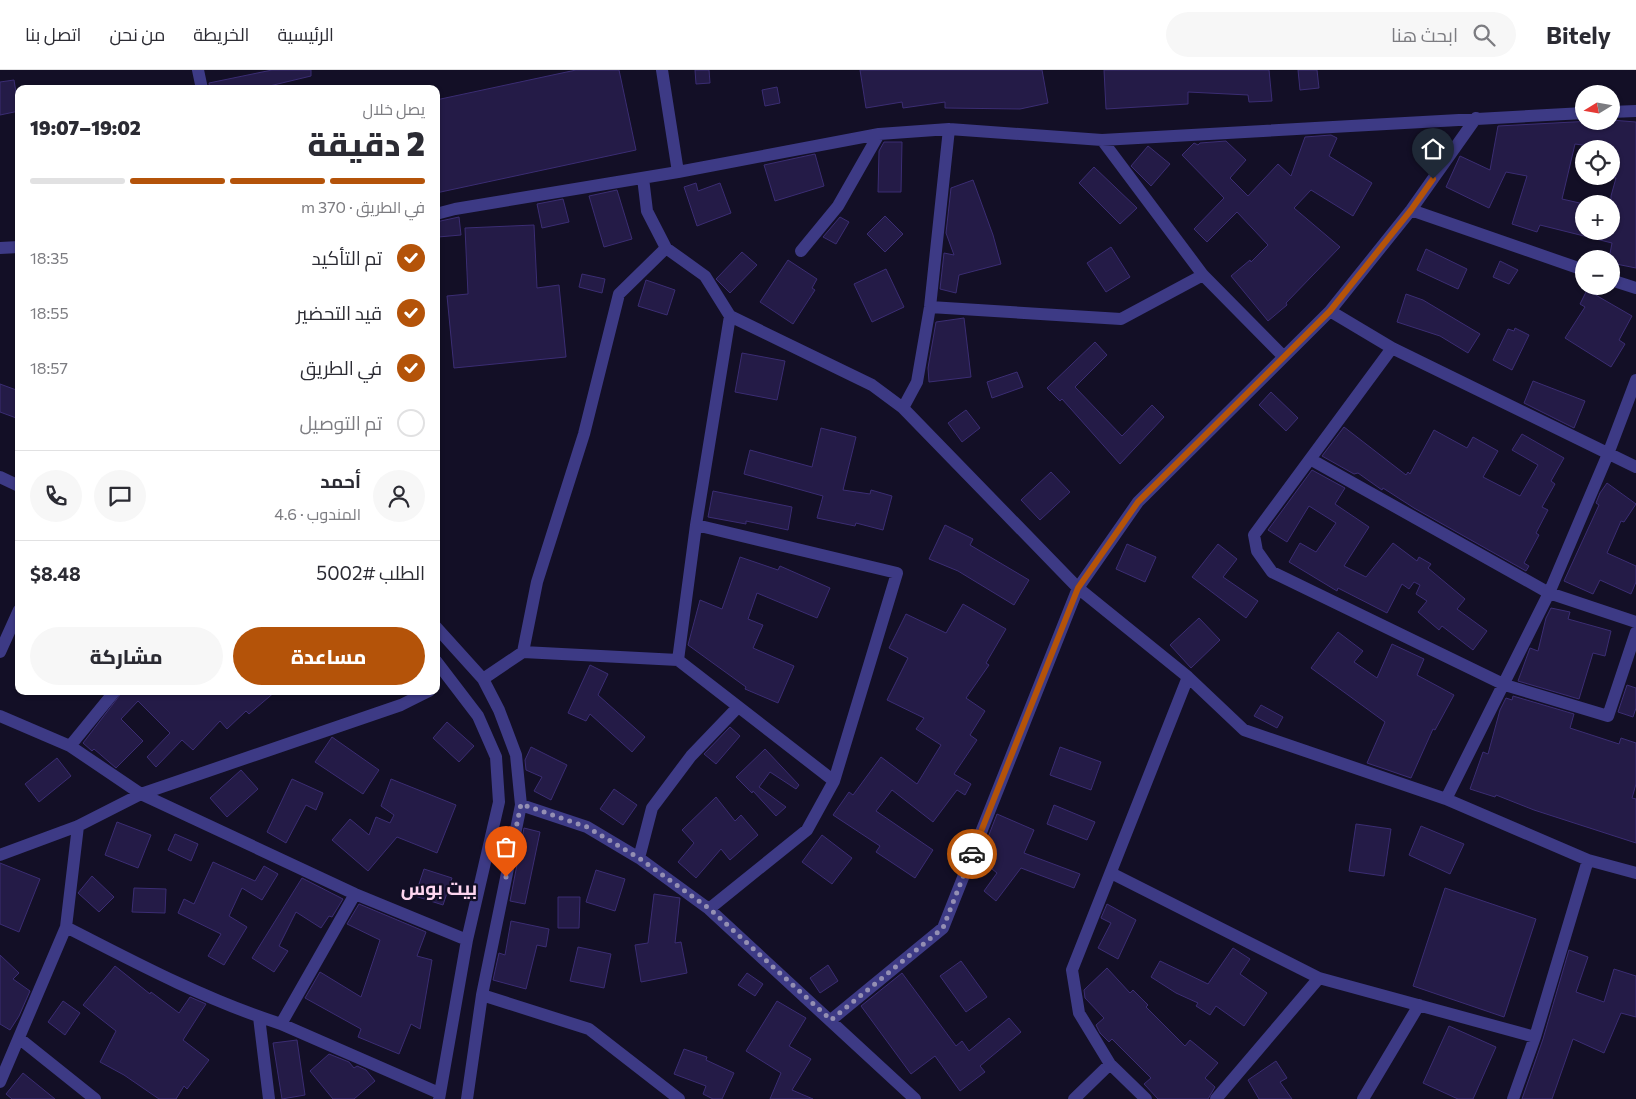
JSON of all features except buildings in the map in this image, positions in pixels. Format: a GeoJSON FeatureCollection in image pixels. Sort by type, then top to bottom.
{"type":"FeatureCollection","features":[{"type":"Feature","properties":{"kind":"street"},"geometry":{"type":"LineString","coordinates":[[198,70],[201,85]]}},
{"type":"Feature","properties":{"kind":"street"},"geometry":{"type":"LineString","coordinates":[[662,70],[678,172]]}},
{"type":"Feature","properties":{"kind":"street"},"geometry":{"type":"LineString","coordinates":[[1620,112],[1636,111]]}},
{"type":"Feature","properties":{"kind":"street"},"geometry":{"type":"LineString","coordinates":[[440,213],[678,172],[879,134],[949,129],[1102,140],[1575,113]]}},
{"type":"Feature","properties":{"kind":"street"},"geometry":{"type":"LineString","coordinates":[[831,1020],[943,928],[1078,588],[1138,502],[1330,311],[1411,210],[1476,118]]}},
{"type":"Feature","properties":{"kind":"street"},"geometry":{"type":"LineString","coordinates":[[903,408],[917,382],[930,307],[949,129]]}},
{"type":"Feature","properties":{"kind":"street"},"geometry":{"type":"LineString","coordinates":[[801,251],[838,206],[879,134]]}},
{"type":"Feature","properties":{"kind":"street"},"geometry":{"type":"LineString","coordinates":[[1102,140],[1203,275],[1283,356]]}},
{"type":"Feature","properties":{"kind":"street"},"geometry":{"type":"LineString","coordinates":[[643,178],[647,211],[666,248],[705,276],[730,316],[872,385],[903,408],[1078,588],[1188,677],[1244,730],[1446,799],[1588,860],[1636,873]]}},
{"type":"Feature","properties":{"kind":"street"},"geometry":{"type":"LineString","coordinates":[[1411,210],[1575,267]]}},
{"type":"Feature","properties":{"kind":"street"},"geometry":{"type":"LineString","coordinates":[[0,248],[15,247]]}},
{"type":"Feature","properties":{"kind":"street"},"geometry":{"type":"LineString","coordinates":[[523,652],[537,582],[584,434],[619,294],[666,248]]}},
{"type":"Feature","properties":{"kind":"street"},"geometry":{"type":"LineString","coordinates":[[930,307],[1121,319],[1203,275]]}},
{"type":"Feature","properties":{"kind":"street"},"geometry":{"type":"LineString","coordinates":[[1620,283],[1636,288]]}},
{"type":"Feature","properties":{"kind":"street"},"geometry":{"type":"LineString","coordinates":[[1330,311],[1392,348],[1636,467]]}},
{"type":"Feature","properties":{"kind":"street"},"geometry":{"type":"LineString","coordinates":[[678,660],[696,525],[730,316]]}},
{"type":"Feature","properties":{"kind":"street"},"geometry":{"type":"LineString","coordinates":[[1392,348],[1254,535],[1257,551],[1272,572],[1505,685],[1608,716],[1636,632]]}},
{"type":"Feature","properties":{"kind":"street"},"geometry":{"type":"LineString","coordinates":[[1446,799],[1505,685],[1549,593],[1608,454],[1636,380]]}},
{"type":"Feature","properties":{"kind":"street"},"geometry":{"type":"LineString","coordinates":[[1310,459],[1549,593],[1636,622]]}},
{"type":"Feature","properties":{"kind":"street"},"geometry":{"type":"LineString","coordinates":[[0,477],[15,484]]}},
{"type":"Feature","properties":{"kind":"street"},"geometry":{"type":"LineString","coordinates":[[696,525],[897,573],[834,781],[807,830],[710,909]]}},
{"type":"Feature","properties":{"kind":"street"},"geometry":{"type":"LineString","coordinates":[[0,652],[15,619]]}},
{"type":"Feature","properties":{"kind":"street"},"geometry":{"type":"LineString","coordinates":[[440,631],[483,679],[499,710],[516,755],[521,804],[482,995],[468,1098]]}},
{"type":"Feature","properties":{"kind":"street"},"geometry":{"type":"LineString","coordinates":[[483,679],[523,652],[678,660],[737,708],[834,781]]}},
{"type":"Feature","properties":{"kind":"street"},"geometry":{"type":"LineString","coordinates":[[66,927],[156,973],[259,1017],[281,1024],[439,1096],[467,940],[499,802],[496,757],[478,716],[440,667]]}},
{"type":"Feature","properties":{"kind":"street"},"geometry":{"type":"LineString","coordinates":[[1146,1099],[1110,1064],[1079,1012],[1072,970],[1188,677]]}},
{"type":"Feature","properties":{"kind":"street"},"geometry":{"type":"LineString","coordinates":[[440,686],[449,681]]}},
{"type":"Feature","properties":{"kind":"street"},"geometry":{"type":"LineString","coordinates":[[70,746],[112,695]]}},
{"type":"Feature","properties":{"kind":"street"},"geometry":{"type":"LineString","coordinates":[[0,855],[78,826],[141,794],[401,705],[421,695]]}},
{"type":"Feature","properties":{"kind":"street"},"geometry":{"type":"LineString","coordinates":[[639,858],[652,808],[691,756],[737,708]]}},
{"type":"Feature","properties":{"kind":"street"},"geometry":{"type":"LineString","coordinates":[[0,716],[70,746],[141,794],[356,894],[467,940]]}},
{"type":"Feature","properties":{"kind":"street"},"geometry":{"type":"LineString","coordinates":[[521,804],[587,827],[639,858],[710,909],[915,1099]]}},
{"type":"Feature","properties":{"kind":"street"},"geometry":{"type":"LineString","coordinates":[[0,1082],[20,1039],[66,927],[78,826]]}},
{"type":"Feature","properties":{"kind":"street"},"geometry":{"type":"LineString","coordinates":[[1513,1099],[1535,1037],[1588,860]]}},
{"type":"Feature","properties":{"kind":"street"},"geometry":{"type":"LineString","coordinates":[[1111,873],[1319,978],[1535,1037]]}},
{"type":"Feature","properties":{"kind":"street"},"geometry":{"type":"LineString","coordinates":[[281,1024],[356,894]]}},
{"type":"Feature","properties":{"kind":"street"},"geometry":{"type":"LineString","coordinates":[[1216,1099],[1319,978]]}},
{"type":"Feature","properties":{"kind":"street"},"geometry":{"type":"LineString","coordinates":[[482,995],[589,1029],[679,1099]]}},
{"type":"Feature","properties":{"kind":"street"},"geometry":{"type":"LineString","coordinates":[[1363,1099],[1419,1005]]}},
{"type":"Feature","properties":{"kind":"street"},"geometry":{"type":"LineString","coordinates":[[259,1017],[269,1099]]}},
{"type":"Feature","properties":{"kind":"street"},"geometry":{"type":"LineString","coordinates":[[20,1039],[95,1099]]}},
{"type":"Feature","properties":{"kind":"street"},"geometry":{"type":"LineString","coordinates":[[1074,1099],[1110,1064]]}},
{"type":"Feature","properties":{"kind":"way so far"},"geometry":{"type":"LineString","coordinates":[[506,877],[521,804],[587,827],[639,858],[710,909],[831,1020],[943,928],[972,854]]}},
{"type":"Feature","properties":{"kind":"district","name":"بيت بوس"},"geometry":{"type":"Point","coordinates":[439,887]}},
{"type":"Feature","properties":{"kind":"route"},"geometry":{"type":"LineString","coordinates":[[972,854],[1078,588],[1138,502],[1330,311],[1411,210],[1433,179]]}}]}
